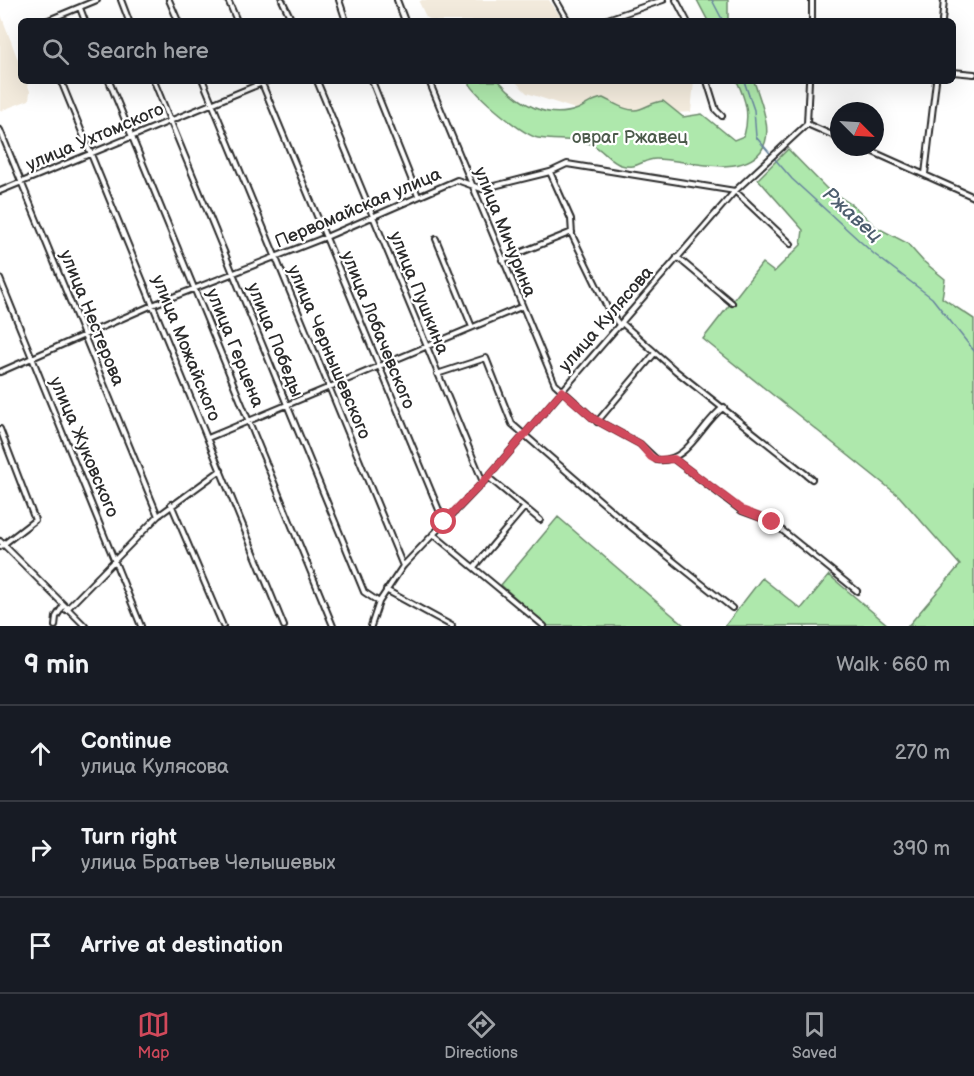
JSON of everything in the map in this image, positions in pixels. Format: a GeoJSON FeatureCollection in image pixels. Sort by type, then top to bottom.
{"type":"FeatureCollection","features":[{"type":"Feature","properties":{"kind":"street"},"geometry":{"type":"LineString","coordinates":[[54,18],[97,0]]}},
{"type":"Feature","properties":{"kind":"street"},"geometry":{"type":"LineString","coordinates":[[121,0],[128,18]]}},
{"type":"Feature","properties":{"kind":"street"},"geometry":{"type":"LineString","coordinates":[[169,0],[177,18]]}},
{"type":"Feature","properties":{"kind":"street"},"geometry":{"type":"LineString","coordinates":[[228,0],[236,18]]}},
{"type":"Feature","properties":{"kind":"street"},"geometry":{"type":"LineString","coordinates":[[282,0],[290,18]]}},
{"type":"Feature","properties":{"kind":"street"},"geometry":{"type":"LineString","coordinates":[[339,0],[345,18]]}},
{"type":"Feature","properties":{"kind":"street"},"geometry":{"type":"LineString","coordinates":[[397,0],[404,18]]}},
{"type":"Feature","properties":{"kind":"street"},"geometry":{"type":"LineString","coordinates":[[556,0],[566,18]]}},
{"type":"Feature","properties":{"kind":"street"},"geometry":{"type":"LineString","coordinates":[[611,18],[663,0]]}},
{"type":"Feature","properties":{"kind":"street"},"geometry":{"type":"LineString","coordinates":[[676,0],[685,18]]}},
{"type":"Feature","properties":{"kind":"street"},"geometry":{"type":"LineString","coordinates":[[812,0],[812,18]]}},
{"type":"Feature","properties":{"kind":"street"},"geometry":{"type":"LineString","coordinates":[[942,18],[944,0]]}},
{"type":"Feature","properties":{"kind":"street"},"geometry":{"type":"LineString","coordinates":[[80,8],[84,18]]}},
{"type":"Feature","properties":{"kind":"street"},"geometry":{"type":"LineString","coordinates":[[956,72],[974,74]]}},
{"type":"Feature","properties":{"kind":"street","name":"улица Можайского"},"geometry":{"type":"LineString","coordinates":[[63,84],[285,626]]}},
{"type":"Feature","properties":{"kind":"street","name":"улица Герцена"},"geometry":{"type":"LineString","coordinates":[[110,84],[333,626]]}},
{"type":"Feature","properties":{"kind":"street","name":"улица Победы"},"geometry":{"type":"LineString","coordinates":[[155,84],[364,592],[379,602]]}},
{"type":"Feature","properties":{"kind":"street","name":"улица Чернышевского"},"geometry":{"type":"LineString","coordinates":[[204,84],[403,566]]}},
{"type":"Feature","properties":{"kind":"street","name":"улица Ухтомского"},"geometry":{"type":"LineString","coordinates":[[0,191],[258,84]]}},
{"type":"Feature","properties":{"kind":"street","name":"улица Лобачевского"},"geometry":{"type":"LineString","coordinates":[[264,84],[444,522]]}},
{"type":"Feature","properties":{"kind":"street","name":"улица Пушкина"},"geometry":{"type":"LineString","coordinates":[[318,84],[483,482]]}},
{"type":"Feature","properties":{"kind":"street"},"geometry":{"type":"LineString","coordinates":[[373,84],[418,196]]}},
{"type":"Feature","properties":{"kind":"street","name":"улица Мичурина"},"geometry":{"type":"LineString","coordinates":[[430,84],[555,384],[597,422],[640,444],[657,460],[674,459]]}},
{"type":"Feature","properties":{"kind":"street"},"geometry":{"type":"LineString","coordinates":[[708,84],[716,110],[722,116]]}},
{"type":"Feature","properties":{"kind":"street"},"geometry":{"type":"LineString","coordinates":[[809,84],[807,124],[830,134]]}},
{"type":"Feature","properties":{"kind":"street"},"geometry":{"type":"LineString","coordinates":[[925,174],[936,84]]}},
{"type":"Feature","properties":{"kind":"street","name":"улица Кулясова"},"geometry":{"type":"LineString","coordinates":[[371,626],[379,602],[403,566],[488,477],[735,191],[807,124]]}},
{"type":"Feature","properties":{"kind":"street","name":"улица Нестерова"},"geometry":{"type":"LineString","coordinates":[[0,130],[158,516]]}},
{"type":"Feature","properties":{"kind":"street"},"geometry":{"type":"LineString","coordinates":[[883,156],[974,197]]}},
{"type":"Feature","properties":{"kind":"street","name":"Первомайская улица"},"geometry":{"type":"LineString","coordinates":[[0,372],[154,304],[196,290],[275,258],[458,180],[483,189],[550,172],[567,164],[735,191]]}},
{"type":"Feature","properties":{"kind":"street"},"geometry":{"type":"LineString","coordinates":[[550,172],[571,219],[572,232],[608,309],[621,324],[655,353],[812,479]]}},
{"type":"Feature","properties":{"kind":"street"},"geometry":{"type":"LineString","coordinates":[[735,191],[791,244]]}},
{"type":"Feature","properties":{"kind":"street"},"geometry":{"type":"LineString","coordinates":[[502,260],[572,232]]}},
{"type":"Feature","properties":{"kind":"street"},"geometry":{"type":"LineString","coordinates":[[436,239],[472,327]]}},
{"type":"Feature","properties":{"kind":"street"},"geometry":{"type":"LineString","coordinates":[[676,257],[732,303]]}},
{"type":"Feature","properties":{"kind":"street","name":"улица Жуковского"},"geometry":{"type":"LineString","coordinates":[[0,279],[141,626]]}},
{"type":"Feature","properties":{"kind":"street"},"geometry":{"type":"LineString","coordinates":[[208,438],[522,307]]}},
{"type":"Feature","properties":{"kind":"street"},"geometry":{"type":"LineString","coordinates":[[597,422],[655,353]]}},
{"type":"Feature","properties":{"kind":"street"},"geometry":{"type":"LineString","coordinates":[[437,374],[486,358],[512,424],[625,522],[732,608]]}},
{"type":"Feature","properties":{"kind":"street"},"geometry":{"type":"LineString","coordinates":[[724,407],[674,459],[742,510],[772,522],[856,591]]}},
{"type":"Feature","properties":{"kind":"street"},"geometry":{"type":"LineString","coordinates":[[0,429],[35,520],[1,545],[85,626]]}},
{"type":"Feature","properties":{"kind":"street"},"geometry":{"type":"LineString","coordinates":[[55,626],[56,617],[64,608],[158,516],[171,504],[221,470]]}},
{"type":"Feature","properties":{"kind":"street"},"geometry":{"type":"LineString","coordinates":[[488,477],[540,520]]}},
{"type":"Feature","properties":{"kind":"street"},"geometry":{"type":"LineString","coordinates":[[171,504],[223,626]]}},
{"type":"Feature","properties":{"kind":"street"},"geometry":{"type":"LineString","coordinates":[[474,567],[524,508]]}},
{"type":"Feature","properties":{"kind":"street"},"geometry":{"type":"LineString","coordinates":[[433,534],[544,626]]}},
{"type":"Feature","properties":{"kind":"street"},"geometry":{"type":"LineString","coordinates":[[386,590],[452,626]]}},
{"type":"Feature","properties":{"kind":"shaded area"},"geometry":{"type":"Polygon","coordinates":[[[422,0],[549,0],[562,18],[428,18],[419,2],[422,0]]]}},
{"type":"Feature","properties":{"kind":"shaded area"},"geometry":{"type":"Polygon","coordinates":[[[0,12],[18,60],[18,84],[27,84],[30,91],[29,100],[0,111],[0,12]]]}},
{"type":"Feature","properties":{"kind":"shaded area"},"geometry":{"type":"Polygon","coordinates":[[[518,84],[694,84],[691,112],[639,115],[578,110],[527,93],[518,84]]]}},
{"type":"Feature","properties":{"kind":"green space"},"geometry":{"type":"Polygon","coordinates":[[[697,0],[728,0],[728,18],[706,18],[697,0]]]}},
{"type":"Feature","properties":{"kind":"green space","name":"овраг Ржавец"},"geometry":{"type":"Polygon","coordinates":[[[470,84],[502,84],[534,108],[555,113],[578,109],[603,98],[631,110],[663,101],[683,117],[702,114],[734,140],[744,136],[747,121],[745,101],[738,84],[755,84],[763,107],[767,135],[761,151],[751,159],[739,164],[711,166],[656,159],[627,166],[613,161],[597,147],[588,143],[544,139],[531,135],[511,123],[470,84]]]}},
{"type":"Feature","properties":{"kind":"green space"},"geometry":{"type":"Polygon","coordinates":[[[788,149],[827,189],[854,206],[876,227],[907,243],[923,261],[945,279],[942,298],[974,319],[974,626],[908,626],[960,565],[899,496],[703,339],[762,263],[774,272],[801,245],[803,230],[758,179],[788,149]]]}},
{"type":"Feature","properties":{"kind":"green space"},"geometry":{"type":"Polygon","coordinates":[[[558,517],[685,626],[548,626],[501,585],[558,517]]]}},
{"type":"Feature","properties":{"kind":"green space"},"geometry":{"type":"Polygon","coordinates":[[[829,575],[889,626],[725,626],[762,578],[801,609],[829,575]]]}},
{"type":"Feature","properties":{"kind":"waterway","name":"Ржавец"},"geometry":{"type":"LineString","coordinates":[[712,0],[721,18]]}},
{"type":"Feature","properties":{"kind":"waterway","name":"Ржавец"},"geometry":{"type":"LineString","coordinates":[[745,84],[754,110],[756,137],[792,179],[874,254],[932,298],[974,351]]}},
{"type":"Feature","properties":{"kind":"route"},"geometry":{"type":"LineString","coordinates":[[444,522],[488,477],[562,391],[602,426],[640,444],[651,457],[666,461],[674,459],[742,510],[772,522]]}}]}
